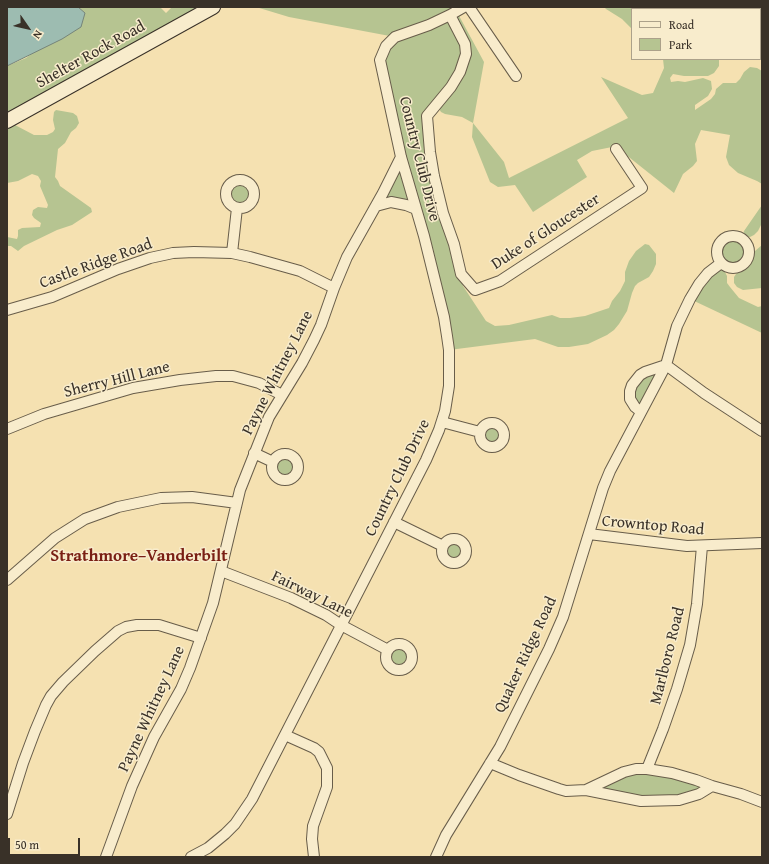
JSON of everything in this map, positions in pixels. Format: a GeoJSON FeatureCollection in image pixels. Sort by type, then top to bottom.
{"type":"FeatureCollection","features":[{"type":"Feature","properties":{"kind":"main road","name":"Shelter Rock Road"},"geometry":{"type":"LineString","coordinates":[[7,122],[213,7]]}},
{"type":"Feature","properties":{"kind":"street"},"geometry":{"type":"LineString","coordinates":[[450,15],[464,7]]}},
{"type":"Feature","properties":{"kind":"street"},"geometry":{"type":"LineString","coordinates":[[469,7],[516,76]]}},
{"type":"Feature","properties":{"kind":"street","name":"Country Club Drive"},"geometry":{"type":"LineString","coordinates":[[191,857],[208,848],[225,834],[235,824],[252,799],[434,444],[442,422],[449,386],[449,350],[444,317],[401,157],[380,60],[383,51],[389,42],[395,37],[450,15]]}},
{"type":"Feature","properties":{"kind":"street","name":"Duke of Gloucester"},"geometry":{"type":"LineString","coordinates":[[450,15],[464,44],[466,54],[460,72],[451,86],[427,116],[430,152],[442,213],[454,244],[461,274],[475,290],[500,281],[642,188],[616,149]]}},
{"type":"Feature","properties":{"kind":"street","name":"Payne Whitney Lane"},"geometry":{"type":"LineString","coordinates":[[106,857],[132,786],[154,738],[180,689],[201,638],[213,604],[240,490],[254,453],[272,411],[314,340],[350,251],[376,206],[401,157]]}},
{"type":"Feature","properties":{"kind":"street"},"geometry":{"type":"LineString","coordinates":[[376,206],[391,202],[416,209]]}},
{"type":"Feature","properties":{"kind":"street"},"geometry":{"type":"LineString","coordinates":[[232,253],[237,208]]}},
{"type":"Feature","properties":{"kind":"street","name":"Castle Ridge Road"},"geometry":{"type":"LineString","coordinates":[[7,310],[52,297],[118,269],[150,258],[173,253],[232,253],[300,271],[334,288]]}},
{"type":"Feature","properties":{"kind":"street","name":"Quaker Ridge Road"},"geometry":{"type":"LineString","coordinates":[[436,857],[446,835],[490,764],[546,656],[563,617],[610,471],[666,365],[677,326],[694,290],[708,273],[721,263]]}},
{"type":"Feature","properties":{"kind":"street"},"geometry":{"type":"LineString","coordinates":[[642,412],[635,407],[630,399],[632,385],[640,375],[645,372],[666,365],[704,393],[762,431]]}},
{"type":"Feature","properties":{"kind":"street","name":"Sherry Hill Lane"},"geometry":{"type":"LineString","coordinates":[[7,429],[44,414],[133,388],[180,380],[216,376],[233,376],[259,383],[282,395]]}},
{"type":"Feature","properties":{"kind":"street"},"geometry":{"type":"LineString","coordinates":[[442,422],[480,432]]}},
{"type":"Feature","properties":{"kind":"street"},"geometry":{"type":"LineString","coordinates":[[254,453],[273,462]]}},
{"type":"Feature","properties":{"kind":"street"},"geometry":{"type":"LineString","coordinates":[[7,580],[61,534],[84,519],[118,507],[161,498],[192,497],[237,503]]}},
{"type":"Feature","properties":{"kind":"street"},"geometry":{"type":"LineString","coordinates":[[394,522],[443,546]]}},
{"type":"Feature","properties":{"kind":"street","name":"Crowntop Road"},"geometry":{"type":"LineString","coordinates":[[589,534],[668,545],[702,546],[762,543]]}},
{"type":"Feature","properties":{"kind":"street","name":"Marlboro Road"},"geometry":{"type":"LineString","coordinates":[[647,769],[663,730],[690,645],[697,604],[702,546]]}},
{"type":"Feature","properties":{"kind":"street","name":"Fairway Lane"},"geometry":{"type":"LineString","coordinates":[[221,571],[291,598],[326,615],[341,625],[388,650]]}},
{"type":"Feature","properties":{"kind":"street"},"geometry":{"type":"LineString","coordinates":[[7,814],[30,743],[46,705],[57,688],[95,651],[118,631],[126,627],[137,625],[159,625],[201,638]]}},
{"type":"Feature","properties":{"kind":"street"},"geometry":{"type":"LineString","coordinates":[[285,735],[314,748],[322,757],[327,768],[328,787],[313,826],[312,839],[314,857]]}},
{"type":"Feature","properties":{"kind":"street"},"geometry":{"type":"LineString","coordinates":[[490,764],[566,791],[586,790],[641,801],[663,802],[679,800],[699,794],[712,786]]}},
{"type":"Feature","properties":{"kind":"street"},"geometry":{"type":"LineString","coordinates":[[586,790],[624,772],[636,769],[647,769],[672,773],[712,786],[734,791],[762,802]]}},
{"type":"Feature","properties":{"kind":"green space"},"geometry":{"type":"Polygon","coordinates":[[[78,7],[160,7],[166,13],[172,7],[213,7],[7,121],[7,66],[26,58],[85,13],[78,7]]]}},
{"type":"Feature","properties":{"kind":"green space"},"geometry":{"type":"Polygon","coordinates":[[[256,7],[464,7],[457,12],[484,62],[473,123],[462,117],[445,114],[441,112],[438,107],[427,116],[434,176],[463,286],[486,321],[495,326],[509,325],[552,315],[560,318],[585,316],[609,308],[625,281],[625,272],[629,261],[636,251],[645,244],[649,245],[656,254],[656,264],[649,277],[635,286],[627,311],[614,330],[588,344],[569,347],[558,347],[535,339],[449,350],[416,209],[406,205],[376,206],[401,157],[380,60],[395,37],[289,17],[256,7]]]}},
{"type":"Feature","properties":{"kind":"green space"},"geometry":{"type":"Polygon","coordinates":[[[604,7],[693,8],[631,8],[631,28],[622,19],[604,7]]]}},
{"type":"Feature","properties":{"kind":"green space"},"geometry":{"type":"Polygon","coordinates":[[[663,60],[719,60],[719,66],[714,73],[708,76],[684,76],[673,74],[670,78],[671,82],[685,82],[703,78],[711,81],[712,89],[708,96],[695,105],[695,110],[711,99],[715,94],[716,89],[723,83],[736,83],[744,72],[750,67],[757,68],[762,71],[762,184],[738,173],[729,165],[726,157],[730,135],[701,130],[695,144],[697,161],[683,174],[674,193],[617,146],[592,151],[577,160],[587,177],[533,212],[515,185],[498,187],[490,182],[472,137],[473,123],[504,162],[509,178],[628,118],[601,77],[642,95],[653,93],[664,68],[663,60]]]}},
{"type":"Feature","properties":{"kind":"green space"},"geometry":{"type":"Polygon","coordinates":[[[56,110],[73,113],[77,116],[79,123],[71,132],[65,143],[58,149],[55,177],[60,186],[91,208],[92,212],[72,225],[57,230],[24,246],[18,251],[11,246],[7,246],[7,237],[17,239],[18,230],[22,228],[40,227],[41,223],[32,215],[33,210],[38,207],[47,208],[48,205],[40,186],[41,181],[38,176],[32,174],[18,181],[7,183],[7,127],[15,125],[34,135],[47,135],[55,129],[53,120],[54,112],[56,110]]]}},
{"type":"Feature","properties":{"kind":"green space"},"geometry":{"type":"Polygon","coordinates":[[[240,180],[246,181],[250,184],[253,188],[253,200],[250,204],[246,207],[240,208],[234,207],[230,204],[227,200],[226,194],[227,188],[230,184],[234,181],[240,180]]]}},
{"type":"Feature","properties":{"kind":"green space"},"geometry":{"type":"Polygon","coordinates":[[[762,205],[762,223],[758,231],[750,237],[743,235],[744,231],[762,205]]]}},
{"type":"Feature","properties":{"kind":"green space"},"geometry":{"type":"Polygon","coordinates":[[[730,236],[736,236],[746,243],[749,252],[748,258],[742,265],[736,268],[730,268],[720,261],[717,255],[717,249],[724,239],[730,236]]]}},
{"type":"Feature","properties":{"kind":"green space"},"geometry":{"type":"Polygon","coordinates":[[[762,245],[762,288],[743,290],[737,287],[734,283],[734,277],[751,260],[755,251],[762,245]]]}},
{"type":"Feature","properties":{"kind":"green space"},"geometry":{"type":"Polygon","coordinates":[[[722,268],[727,276],[727,283],[739,298],[758,307],[762,306],[762,333],[690,299],[704,282],[722,268]]]}},
{"type":"Feature","properties":{"kind":"green space"},"geometry":{"type":"Polygon","coordinates":[[[666,365],[641,412],[635,407],[632,385],[666,365]]]}},
{"type":"Feature","properties":{"kind":"green space"},"geometry":{"type":"Polygon","coordinates":[[[492,423],[501,426],[504,435],[501,444],[492,447],[483,444],[480,435],[483,426],[492,423]]]}},
{"type":"Feature","properties":{"kind":"green space"},"geometry":{"type":"Polygon","coordinates":[[[285,454],[294,458],[298,467],[294,476],[285,480],[276,476],[272,467],[276,458],[285,454]]]}},
{"type":"Feature","properties":{"kind":"green space"},"geometry":{"type":"Polygon","coordinates":[[[454,539],[463,542],[466,551],[463,560],[454,563],[445,560],[442,551],[445,542],[454,539]]]}},
{"type":"Feature","properties":{"kind":"green space"},"geometry":{"type":"Polygon","coordinates":[[[399,644],[408,648],[412,657],[408,666],[399,670],[390,666],[386,657],[390,648],[399,644]]]}},
{"type":"Feature","properties":{"kind":"green space"},"geometry":{"type":"Polygon","coordinates":[[[636,769],[712,786],[679,800],[603,794],[601,784],[636,769]]]}},
{"type":"Feature","properties":{"kind":"water"},"geometry":{"type":"Polygon","coordinates":[[[7,7],[78,7],[85,13],[81,27],[62,39],[7,66],[7,7]]]}},
{"type":"Feature","properties":{"kind":"district","name":"Strathmore–Vanderbilt"},"geometry":{"type":"Point","coordinates":[139,557]}}]}
